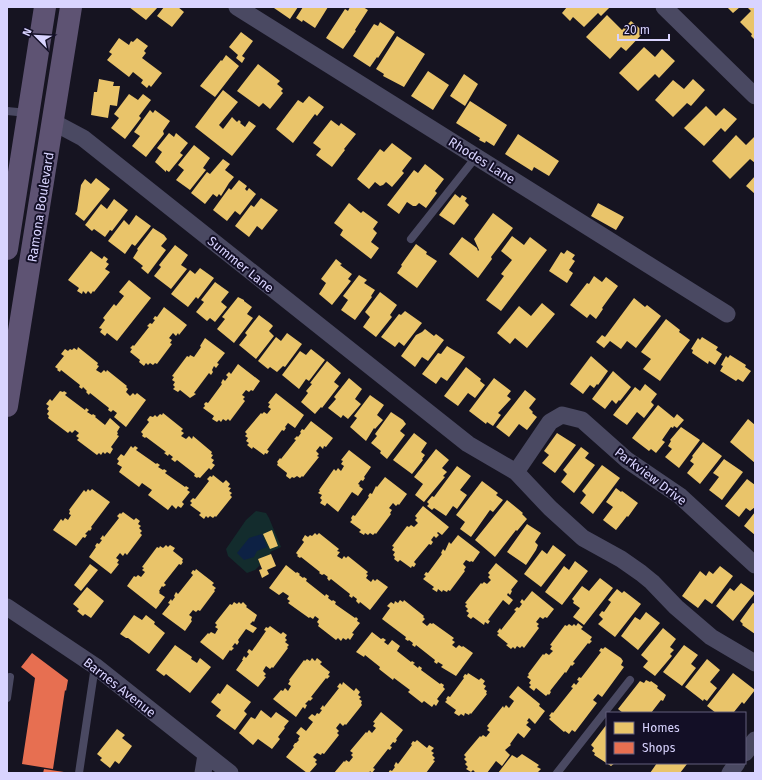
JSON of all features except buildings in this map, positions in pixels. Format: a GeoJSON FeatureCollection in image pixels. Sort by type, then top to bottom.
{"type":"FeatureCollection","features":[{"type":"Feature","properties":{"kind":"main road","name":"Ramona Boulevard"},"geometry":{"type":"LineString","coordinates":[[7,249],[45,7]]}},
{"type":"Feature","properties":{"kind":"main road","name":"Ramona Boulevard"},"geometry":{"type":"LineString","coordinates":[[7,406],[71,7]]}},
{"type":"Feature","properties":{"kind":"street","name":"Rhodes Lane"},"geometry":{"type":"LineString","coordinates":[[237,7],[727,314]]}},
{"type":"Feature","properties":{"kind":"street"},"geometry":{"type":"LineString","coordinates":[[664,7],[755,96]]}},
{"type":"Feature","properties":{"kind":"street","name":"Summer Lane"},"geometry":{"type":"LineString","coordinates":[[53,122],[83,138],[468,444],[516,472]]}},
{"type":"Feature","properties":{"kind":"street","name":"Parkview Drive"},"geometry":{"type":"LineString","coordinates":[[516,472],[550,422],[562,415],[582,420],[627,460],[680,496],[755,565]]}},
{"type":"Feature","properties":{"kind":"street"},"geometry":{"type":"LineString","coordinates":[[516,472],[550,508],[583,538],[641,573],[652,582],[676,607],[711,637],[755,663]]}},
{"type":"Feature","properties":{"kind":"street","name":"Barnes Avenue"},"geometry":{"type":"LineString","coordinates":[[7,607],[95,666],[230,773]]}},
{"type":"Feature","properties":{"kind":"street"},"geometry":{"type":"LineString","coordinates":[[746,752],[755,740]]}},
{"type":"Feature","properties":{"kind":"street"},"geometry":{"type":"LineString","coordinates":[[203,773],[206,755]]}},
{"type":"Feature","properties":{"kind":"street"},"geometry":{"type":"LineString","coordinates":[[730,773],[736,764]]}},
{"type":"Feature","properties":{"kind":"lane"},"geometry":{"type":"LineString","coordinates":[[7,111],[28,113]]}},
{"type":"Feature","properties":{"kind":"lane"},"geometry":{"type":"LineString","coordinates":[[411,239],[476,157]]}},
{"type":"Feature","properties":{"kind":"lane"},"geometry":{"type":"LineString","coordinates":[[79,773],[95,666]]}},
{"type":"Feature","properties":{"kind":"lane"},"geometry":{"type":"LineString","coordinates":[[7,698],[10,677]]}},
{"type":"Feature","properties":{"kind":"lane"},"geometry":{"type":"LineString","coordinates":[[557,773],[630,680]]}},
{"type":"Feature","properties":{"kind":"green space"},"geometry":{"type":"Polygon","coordinates":[[[256,511],[266,513],[281,547],[270,552],[271,554],[258,559],[260,565],[255,570],[247,573],[228,556],[226,549],[246,520],[256,511]]]}},
{"type":"Feature","properties":{"kind":"water"},"geometry":{"type":"Polygon","coordinates":[[[262,534],[267,547],[257,551],[254,557],[244,560],[237,553],[249,538],[262,534]]]}}]}
